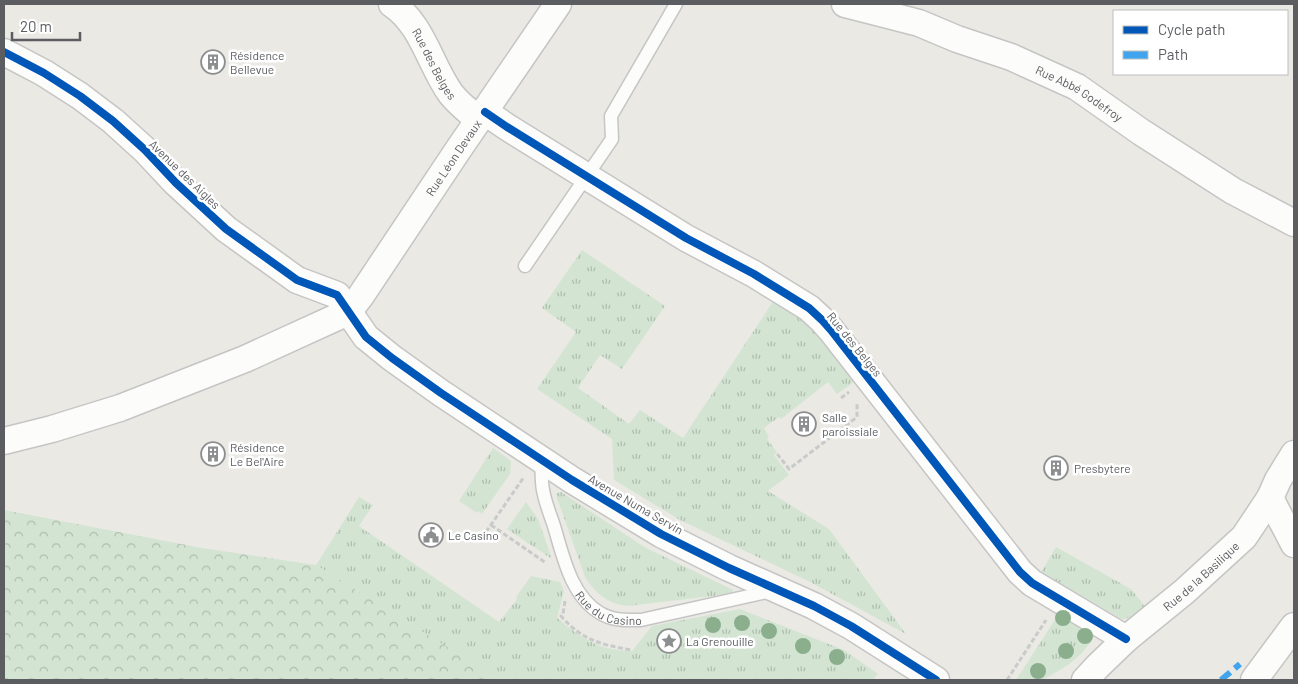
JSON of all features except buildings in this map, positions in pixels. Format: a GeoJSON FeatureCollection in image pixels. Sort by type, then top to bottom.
{"type":"FeatureCollection","features":[{"type":"Feature","properties":{"kind":"street","name":"Rue des Belges"},"geometry":{"type":"LineString","coordinates":[[392,4],[399,9],[415,28],[450,93],[467,110],[507,127],[686,238],[754,274],[817,314],[1020,572],[1032,583],[1126,639]]}},
{"type":"Feature","properties":{"kind":"street","name":"Rue Léon Devaux"},"geometry":{"type":"LineString","coordinates":[[348,312],[558,4]]}},
{"type":"Feature","properties":{"kind":"street","name":"Rue Abbé Godefroy"},"geometry":{"type":"LineString","coordinates":[[845,4],[919,23],[1011,57],[1077,87],[1141,132],[1233,192],[1294,223]]}},
{"type":"Feature","properties":{"kind":"street","name":"Avenue des Aigles"},"geometry":{"type":"LineString","coordinates":[[4,52],[44,73],[87,101],[113,121],[145,150],[176,182],[226,228],[297,280],[337,296],[348,312]]}},
{"type":"Feature","properties":{"kind":"street"},"geometry":{"type":"LineString","coordinates":[[4,441],[52,429],[120,408],[245,359],[348,312]]}},
{"type":"Feature","properties":{"kind":"street","name":"Avenue Numa Servin"},"geometry":{"type":"LineString","coordinates":[[348,312],[366,337],[386,354],[441,393],[533,467],[572,480],[661,534],[851,626],[936,680]]}},
{"type":"Feature","properties":{"kind":"street","name":"Rue de la Basilique"},"geometry":{"type":"LineString","coordinates":[[1086,680],[1126,639],[1185,592],[1244,537],[1270,498],[1278,480],[1294,454]]}},
{"type":"Feature","properties":{"kind":"street"},"geometry":{"type":"LineString","coordinates":[[1270,498],[1294,544]]}},
{"type":"Feature","properties":{"kind":"street"},"geometry":{"type":"LineString","coordinates":[[1254,680],[1294,626]]}},
{"type":"Feature","properties":{"kind":"lane"},"geometry":{"type":"LineString","coordinates":[[525,266],[612,139],[610,116],[676,4]]}},
{"type":"Feature","properties":{"kind":"lane","name":"Rue du Casino"},"geometry":{"type":"LineString","coordinates":[[533,467],[542,489],[564,559],[576,587],[583,598],[600,613],[611,618],[641,620],[779,590]]}},
{"type":"Feature","properties":{"kind":"path"},"geometry":{"type":"LineString","coordinates":[[779,454],[789,469],[826,441],[857,417],[857,394]]}},
{"type":"Feature","properties":{"kind":"path"},"geometry":{"type":"LineString","coordinates":[[822,436],[826,441]]}},
{"type":"Feature","properties":{"kind":"path"},"geometry":{"type":"LineString","coordinates":[[486,532],[533,467]]}},
{"type":"Feature","properties":{"kind":"path"},"geometry":{"type":"LineString","coordinates":[[491,525],[553,568]]}},
{"type":"Feature","properties":{"kind":"path"},"geometry":{"type":"LineString","coordinates":[[1007,680],[1059,599]]}},
{"type":"Feature","properties":{"kind":"green space"},"geometry":{"type":"Polygon","coordinates":[[[582,250],[665,306],[622,369],[600,355],[578,388],[629,424],[640,410],[683,438],[774,300],[817,327],[857,380],[837,394],[828,382],[781,419],[779,417],[764,428],[769,437],[767,439],[777,452],[774,455],[789,475],[768,491],[829,529],[906,634],[810,582],[680,520],[614,480],[612,439],[537,389],[576,332],[542,308],[582,250]]]}},
{"type":"Feature","properties":{"kind":"green space"},"geometry":{"type":"Polygon","coordinates":[[[493,448],[511,461],[510,474],[482,514],[478,511],[477,513],[459,501],[493,448]]]}},
{"type":"Feature","properties":{"kind":"green space"},"geometry":{"type":"Polygon","coordinates":[[[561,492],[646,548],[733,590],[733,592],[730,594],[627,606],[608,600],[593,588],[585,577],[556,495],[561,492]]]}},
{"type":"Feature","properties":{"kind":"green space"},"geometry":{"type":"Polygon","coordinates":[[[359,497],[373,505],[359,526],[499,622],[517,599],[516,597],[531,576],[560,582],[564,591],[557,618],[575,632],[600,646],[632,651],[652,626],[740,609],[844,650],[878,674],[873,680],[499,680],[316,565],[359,497]]]}},
{"type":"Feature","properties":{"kind":"green space"},"geometry":{"type":"Polygon","coordinates":[[[526,502],[538,519],[552,559],[507,529],[526,502]]]}},
{"type":"Feature","properties":{"kind":"green space"},"geometry":{"type":"Polygon","coordinates":[[[4,510],[202,548],[316,565],[500,680],[4,680],[4,510]]]}},
{"type":"Feature","properties":{"kind":"green space"},"geometry":{"type":"Polygon","coordinates":[[[1056,547],[1131,589],[1145,606],[1129,618],[1122,619],[1041,572],[1056,547]]]}},
{"type":"Feature","properties":{"kind":"green space"},"geometry":{"type":"Polygon","coordinates":[[[1062,609],[1098,629],[1090,643],[1068,665],[1043,680],[1016,680],[1062,609]]]}},
{"type":"Feature","properties":{"kind":"marked path"},"geometry":{"type":"LineString","coordinates":[[1221,680],[1240,664]]}},
{"type":"Feature","properties":{"kind":"cycle path"},"geometry":{"type":"LineString","coordinates":[[4,52],[44,73],[80,96],[113,121],[226,229],[297,280],[337,295],[366,337],[441,393],[572,480],[661,534],[729,568],[814,606],[851,626],[936,680]]}},
{"type":"Feature","properties":{"kind":"cycle path"},"geometry":{"type":"LineString","coordinates":[[485,112],[686,238],[754,274],[809,308],[831,330],[1020,572],[1032,583],[1126,639]]}},
{"type":"Feature","properties":{"kind":"place","name":"Résidence Bellevue"},"geometry":{"type":"Point","coordinates":[213,62]}},
{"type":"Feature","properties":{"kind":"place","name":"Salle paroissiale"},"geometry":{"type":"Point","coordinates":[804,424]}},
{"type":"Feature","properties":{"kind":"place","name":"Résidence Le Bel'Aire"},"geometry":{"type":"Point","coordinates":[213,454]}},
{"type":"Feature","properties":{"kind":"place","name":"Presbytere"},"geometry":{"type":"Point","coordinates":[1056,468]}},
{"type":"Feature","properties":{"kind":"place","name":"Le Casino"},"geometry":{"type":"Point","coordinates":[431,535]}},
{"type":"Feature","properties":{"kind":"place","name":"La Grenouille"},"geometry":{"type":"Point","coordinates":[669,641]}}]}
